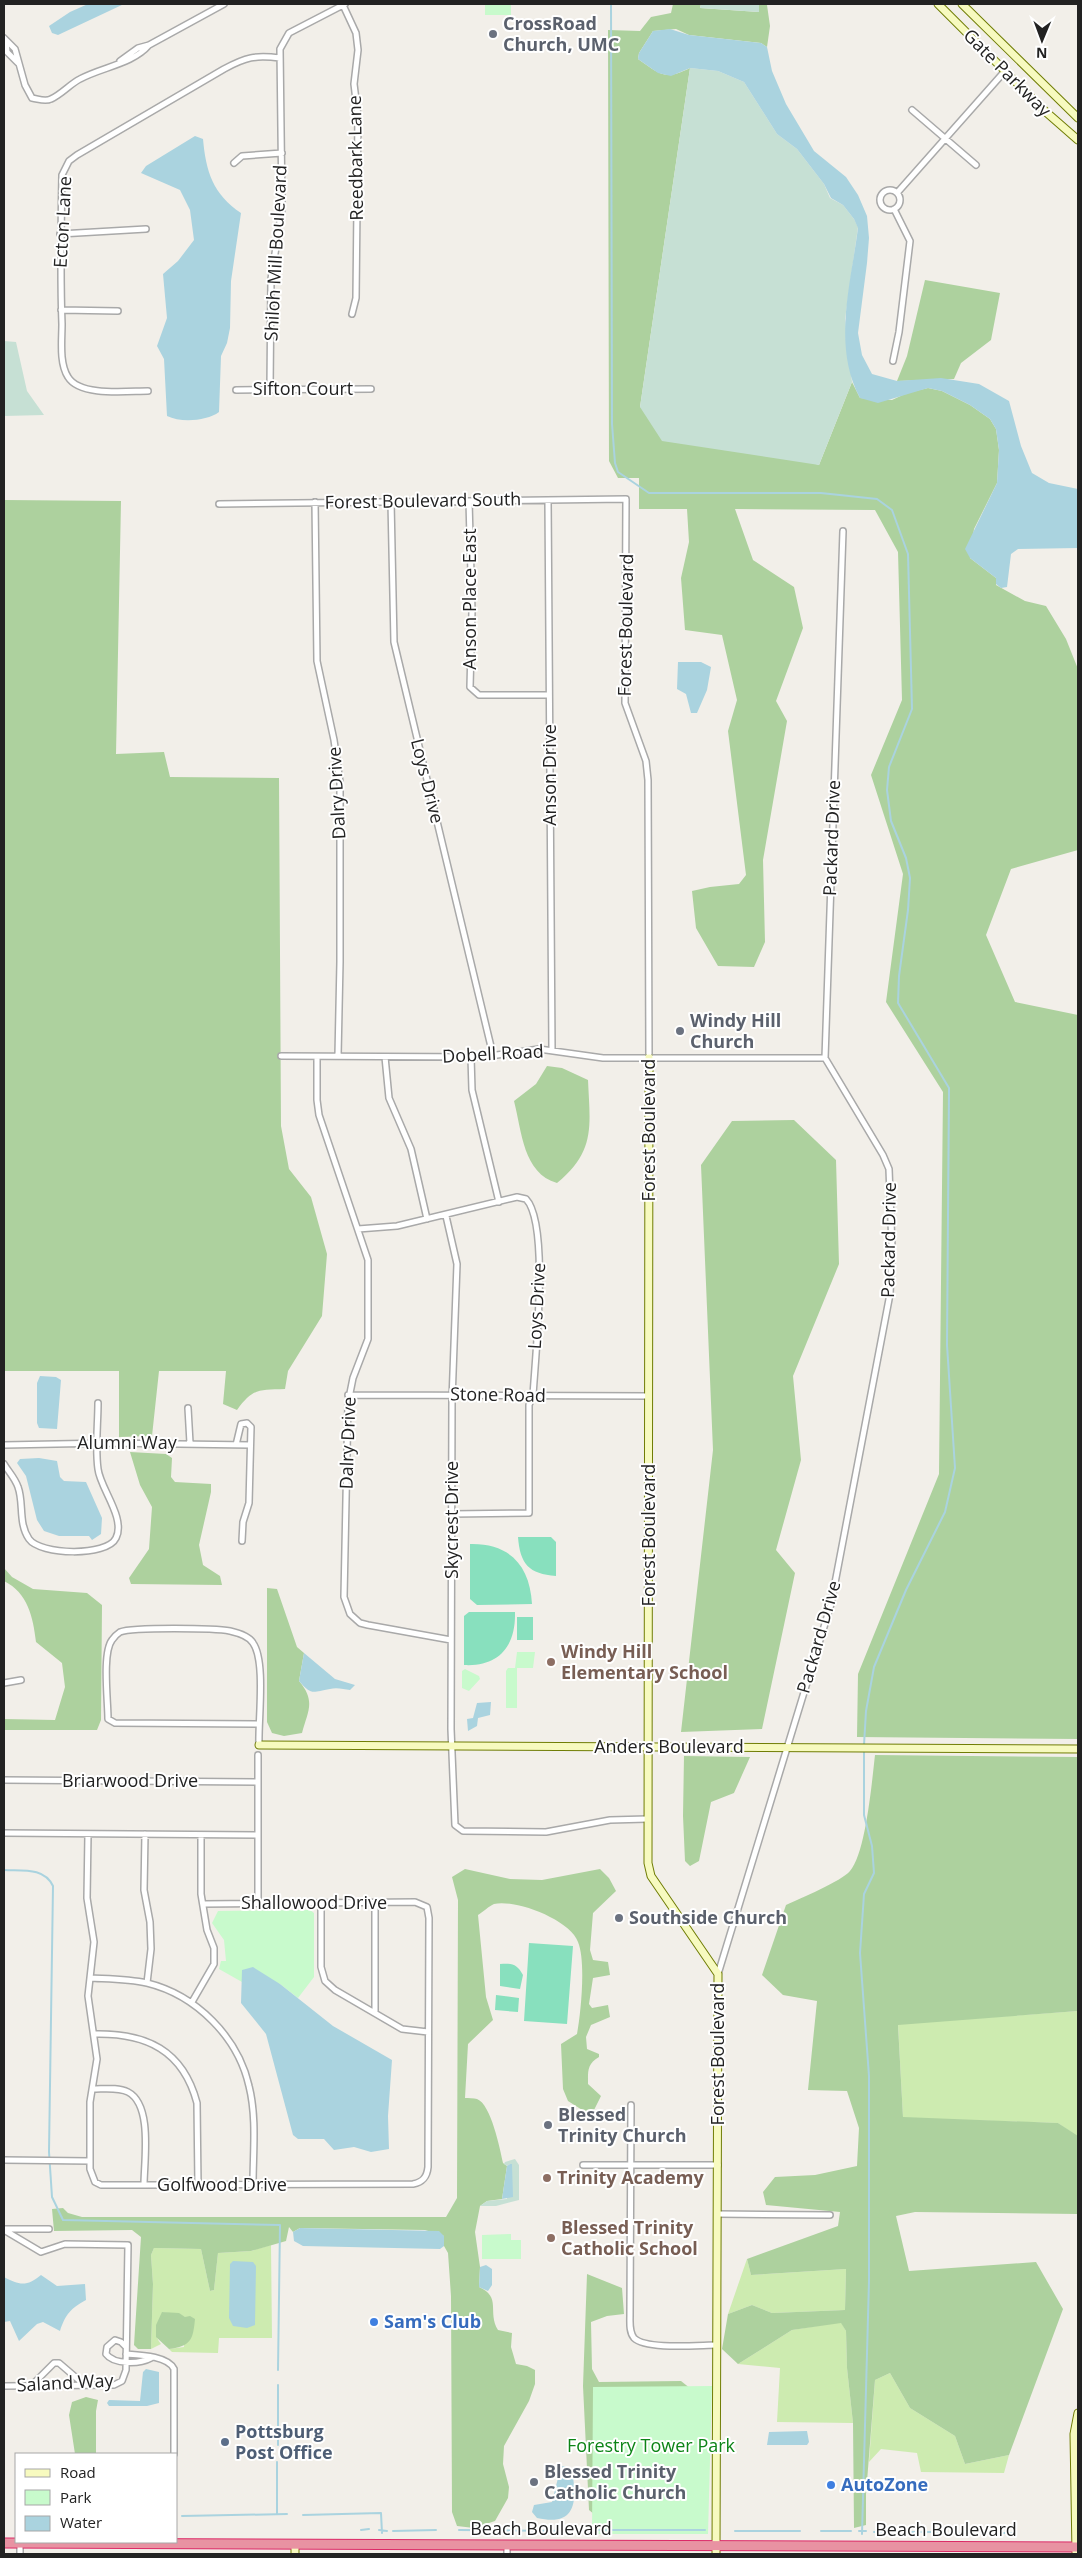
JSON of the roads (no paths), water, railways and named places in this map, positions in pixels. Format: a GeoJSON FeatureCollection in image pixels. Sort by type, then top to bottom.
{"type":"FeatureCollection","features":[{"type":"Feature","properties":{"kind":"highway","name":"Beach Boulevard"},"geometry":{"type":"LineString","coordinates":[[4,2543],[295,2544],[507,2550],[1077,2550]]}},
{"type":"Feature","properties":{"kind":"street"},"geometry":{"type":"LineString","coordinates":[[5,40],[15,49],[25,85],[32,98],[43,101],[50,100],[79,79],[120,61],[128,54],[149,45],[224,4]]}},
{"type":"Feature","properties":{"kind":"street","name":"Shiloh Mill Boulevard"},"geometry":{"type":"LineString","coordinates":[[270,388],[271,279],[282,209],[280,49],[289,33],[344,4]]}},
{"type":"Feature","properties":{"kind":"street","name":"Reedbark Lane"},"geometry":{"type":"LineString","coordinates":[[344,4],[356,33],[358,50],[354,76],[358,116],[356,298],[352,314]]}},
{"type":"Feature","properties":{"kind":"street","name":"Gate Parkway"},"geometry":{"type":"LineString","coordinates":[[938,4],[1005,72],[1078,140]]}},
{"type":"Feature","properties":{"kind":"street","name":"Gate Parkway"},"geometry":{"type":"LineString","coordinates":[[962,4],[1078,118]]}},
{"type":"Feature","properties":{"kind":"street","name":"Ecton Lane"},"geometry":{"type":"LineString","coordinates":[[148,391],[92,390],[82,388],[68,378],[63,360],[61,310],[60,234],[62,175],[69,161],[77,155],[242,59],[256,55],[280,58]]}},
{"type":"Feature","properties":{"kind":"street"},"geometry":{"type":"LineString","coordinates":[[897,193],[1005,72]]}},
{"type":"Feature","properties":{"kind":"street"},"geometry":{"type":"LineString","coordinates":[[912,110],[976,165]]}},
{"type":"Feature","properties":{"kind":"street"},"geometry":{"type":"LineString","coordinates":[[234,163],[242,156],[282,153]]}},
{"type":"Feature","properties":{"kind":"street"},"geometry":{"type":"LineString","coordinates":[[888,191],[897,193],[900,202],[894,209],[888,210],[882,206],[881,197],[888,191]]}},
{"type":"Feature","properties":{"kind":"street"},"geometry":{"type":"LineString","coordinates":[[893,360],[899,332],[910,241],[894,209]]}},
{"type":"Feature","properties":{"kind":"street"},"geometry":{"type":"LineString","coordinates":[[60,234],[146,229]]}},
{"type":"Feature","properties":{"kind":"street"},"geometry":{"type":"LineString","coordinates":[[61,310],[118,311]]}},
{"type":"Feature","properties":{"kind":"street","name":"Sifton Court"},"geometry":{"type":"LineString","coordinates":[[236,390],[270,388],[371,389]]}},
{"type":"Feature","properties":{"kind":"street","name":"Forest Boulevard South"},"geometry":{"type":"LineString","coordinates":[[219,504],[626,499]]}},
{"type":"Feature","properties":{"kind":"street","name":"Forest Boulevard"},"geometry":{"type":"LineString","coordinates":[[626,499],[624,703],[646,761],[648,780],[648,1863],[651,1876],[718,1974],[716,2550]]}},
{"type":"Feature","properties":{"kind":"street","name":"Anson Drive"},"geometry":{"type":"LineString","coordinates":[[548,500],[552,1050]]}},
{"type":"Feature","properties":{"kind":"street","name":"Anson Place East"},"geometry":{"type":"LineString","coordinates":[[469,501],[472,610],[470,687],[476,694],[548,695]]}},
{"type":"Feature","properties":{"kind":"street","name":"Dalry Drive"},"geometry":{"type":"LineString","coordinates":[[315,502],[317,661],[334,740],[340,782],[338,1056]]}},
{"type":"Feature","properties":{"kind":"street","name":"Loys Drive"},"geometry":{"type":"LineString","coordinates":[[391,502],[393,633],[395,649],[493,1055]]}},
{"type":"Feature","properties":{"kind":"street","name":"Packard Drive"},"geometry":{"type":"LineString","coordinates":[[718,1974],[831,1604],[891,1282],[889,1170],[883,1155],[824,1058],[843,531]]}},
{"type":"Feature","properties":{"kind":"street","name":"Dobell Road"},"geometry":{"type":"LineString","coordinates":[[281,1056],[471,1057],[527,1050],[552,1050],[593,1058],[824,1058]]}},
{"type":"Feature","properties":{"kind":"street","name":"Dalry Drive"},"geometry":{"type":"LineString","coordinates":[[317,1057],[319,1115],[358,1229],[368,1265],[369,1333],[348,1395],[344,1566],[345,1605],[356,1620],[368,1626],[451,1640]]}},
{"type":"Feature","properties":{"kind":"street"},"geometry":{"type":"LineString","coordinates":[[385,1057],[389,1098],[411,1149],[427,1219]]}},
{"type":"Feature","properties":{"kind":"street"},"geometry":{"type":"LineString","coordinates":[[471,1057],[472,1090],[499,1202]]}},
{"type":"Feature","properties":{"kind":"street","name":"Loys Drive"},"geometry":{"type":"LineString","coordinates":[[358,1229],[397,1226],[522,1197],[528,1201],[540,1250],[533,1396],[529,1405],[529,1513],[452,1514]]}},
{"type":"Feature","properties":{"kind":"street","name":"Skycrest Drive"},"geometry":{"type":"LineString","coordinates":[[446,1216],[457,1258],[451,1640],[451,1729],[455,1825],[463,1831],[546,1832],[610,1820],[647,1819]]}},
{"type":"Feature","properties":{"kind":"street","name":"Stone Road"},"geometry":{"type":"LineString","coordinates":[[348,1395],[648,1396]]}},
{"type":"Feature","properties":{"kind":"street"},"geometry":{"type":"LineString","coordinates":[[4,1464],[18,1486],[23,1525],[28,1538],[33,1544],[47,1550],[87,1551],[104,1549],[111,1545],[116,1538],[117,1524],[98,1468],[98,1403]]}},
{"type":"Feature","properties":{"kind":"street"},"geometry":{"type":"LineString","coordinates":[[188,1408],[190,1443]]}},
{"type":"Feature","properties":{"kind":"street"},"geometry":{"type":"LineString","coordinates":[[236,1445],[238,1428],[241,1424],[246,1424],[250,1427],[249,1503],[243,1522],[242,1541]]}},
{"type":"Feature","properties":{"kind":"street","name":"Alumni Way"},"geometry":{"type":"LineString","coordinates":[[4,1446],[98,1443],[250,1445]]}},
{"type":"Feature","properties":{"kind":"street"},"geometry":{"type":"LineString","coordinates":[[259,1724],[115,1723],[108,1719],[108,1656],[113,1638],[120,1632],[137,1630],[228,1630],[249,1638],[259,1661],[259,1724],[259,1745]]}},
{"type":"Feature","properties":{"kind":"street"},"geometry":{"type":"LineString","coordinates":[[4,1683],[22,1680]]}},
{"type":"Feature","properties":{"kind":"street","name":"Anders Boulevard"},"geometry":{"type":"LineString","coordinates":[[259,1745],[1078,1748]]}},
{"type":"Feature","properties":{"kind":"street"},"geometry":{"type":"LineString","coordinates":[[258,1755],[258,1903]]}},
{"type":"Feature","properties":{"kind":"street","name":"Briarwood Drive"},"geometry":{"type":"LineString","coordinates":[[4,1780],[257,1782]]}},
{"type":"Feature","properties":{"kind":"street"},"geometry":{"type":"LineString","coordinates":[[4,1833],[258,1835]]}},
{"type":"Feature","properties":{"kind":"street","name":"Golfwood Drive"},"geometry":{"type":"LineString","coordinates":[[88,1834],[87,1898],[94,1942],[89,2009],[95,2034],[97,2059],[90,2102],[90,2161],[91,2177],[101,2185],[413,2184],[422,2181],[428,2167],[429,1918],[427,1907],[424,1905]]}},
{"type":"Feature","properties":{"kind":"street"},"geometry":{"type":"LineString","coordinates":[[145,1834],[144,1890],[150,1922],[151,1949],[147,1983]]}},
{"type":"Feature","properties":{"kind":"street"},"geometry":{"type":"LineString","coordinates":[[192,2002],[214,1964],[214,1948],[207,1930],[203,1904],[202,1835]]}},
{"type":"Feature","properties":{"kind":"street","name":"Shallowood Drive"},"geometry":{"type":"LineString","coordinates":[[203,1904],[415,1902],[424,1905]]}},
{"type":"Feature","properties":{"kind":"street"},"geometry":{"type":"LineString","coordinates":[[321,1903],[321,1963],[326,1981],[334,1990],[408,2031],[428,2032]]}},
{"type":"Feature","properties":{"kind":"street"},"geometry":{"type":"LineString","coordinates":[[374,1903],[375,2012]]}},
{"type":"Feature","properties":{"kind":"street"},"geometry":{"type":"LineString","coordinates":[[90,1978],[147,1983],[192,2002],[224,2034],[234,2048],[247,2078],[253,2115],[253,2184]]}},
{"type":"Feature","properties":{"kind":"street"},"geometry":{"type":"LineString","coordinates":[[95,2034],[127,2035],[142,2038],[167,2053],[183,2070],[194,2090],[197,2103],[198,2185]]}},
{"type":"Feature","properties":{"kind":"street"},"geometry":{"type":"LineString","coordinates":[[93,2089],[123,2090],[128,2092],[140,2104],[144,2113],[145,2130],[144,2185]]}},
{"type":"Feature","properties":{"kind":"street"},"geometry":{"type":"LineString","coordinates":[[631,2105],[630,2315],[632,2334],[635,2339],[646,2344],[717,2345]]}},
{"type":"Feature","properties":{"kind":"street"},"geometry":{"type":"LineString","coordinates":[[4,2160],[90,2161]]}},
{"type":"Feature","properties":{"kind":"street"},"geometry":{"type":"LineString","coordinates":[[583,2165],[718,2165]]}},
{"type":"Feature","properties":{"kind":"street"},"geometry":{"type":"LineString","coordinates":[[718,2214],[830,2215]]}},
{"type":"Feature","properties":{"kind":"street"},"geometry":{"type":"LineString","coordinates":[[4,2230],[49,2229]]}},
{"type":"Feature","properties":{"kind":"street","name":"Saland Way"},"geometry":{"type":"LineString","coordinates":[[4,2230],[41,2252],[65,2244],[128,2245],[126,2362],[125,2373],[119,2384],[4,2386]]}},
{"type":"Feature","properties":{"kind":"street"},"geometry":{"type":"LineString","coordinates":[[126,2347],[121,2342],[115,2340],[108,2344],[106,2350],[111,2359],[126,2362],[144,2362],[151,2358]]}},
{"type":"Feature","properties":{"kind":"street"},"geometry":{"type":"LineString","coordinates":[[126,2354],[166,2359],[174,2369],[174,2453]]}},
{"type":"Feature","properties":{"kind":"street"},"geometry":{"type":"LineString","coordinates":[[34,2386],[35,2382],[54,2363],[59,2363],[80,2381],[80,2385]]}},
{"type":"Feature","properties":{"kind":"street"},"geometry":{"type":"LineString","coordinates":[[1077,2550],[1074,2434],[1078,2413]]}},
{"type":"Feature","properties":{"kind":"street"},"geometry":{"type":"LineString","coordinates":[[20,2543],[20,2554]]}},
{"type":"Feature","properties":{"kind":"street"},"geometry":{"type":"LineString","coordinates":[[295,2544],[295,2554]]}},
{"type":"Feature","properties":{"kind":"water"},"geometry":{"type":"Polygon","coordinates":[[[88,4],[124,4],[58,35],[52,33],[49,26],[70,12],[88,4]]]}},
{"type":"Feature","properties":{"kind":"water"},"geometry":{"type":"Polygon","coordinates":[[[670,29],[689,35],[761,43],[767,47],[772,71],[786,104],[814,151],[846,177],[858,195],[867,216],[869,238],[858,333],[862,355],[872,374],[897,381],[941,378],[979,384],[1009,401],[1021,446],[1032,473],[1049,483],[1078,489],[1078,548],[1018,549],[1011,554],[1007,587],[1001,588],[996,584],[996,578],[970,558],[965,549],[997,483],[999,450],[996,429],[990,419],[970,405],[942,391],[928,388],[878,403],[860,398],[852,378],[845,336],[848,292],[858,228],[854,219],[843,205],[831,198],[824,184],[797,149],[777,134],[744,82],[718,71],[690,68],[671,76],[658,73],[638,59],[639,53],[653,31],[670,29]]]}},
{"type":"Feature","properties":{"kind":"water"},"geometry":{"type":"Polygon","coordinates":[[[195,136],[203,139],[206,162],[217,190],[231,206],[241,213],[231,281],[230,328],[227,343],[221,356],[219,412],[201,419],[179,420],[167,416],[164,359],[157,346],[167,318],[163,274],[178,261],[194,240],[190,210],[180,190],[141,173],[146,166],[195,136]]]}},
{"type":"Feature","properties":{"kind":"water"},"geometry":{"type":"Polygon","coordinates":[[[678,662],[701,662],[711,667],[707,690],[697,713],[691,713],[686,694],[677,689],[678,662]]]}},
{"type":"Feature","properties":{"kind":"water"},"geometry":{"type":"Polygon","coordinates":[[[40,1376],[56,1377],[61,1380],[57,1429],[39,1428],[37,1423],[37,1383],[40,1376]]]}},
{"type":"Feature","properties":{"kind":"water"},"geometry":{"type":"Polygon","coordinates":[[[39,1458],[57,1461],[60,1477],[64,1481],[86,1482],[102,1518],[101,1534],[92,1540],[89,1536],[59,1536],[44,1531],[37,1520],[26,1476],[17,1463],[20,1459],[39,1458]]]}},
{"type":"Feature","properties":{"kind":"water"},"geometry":{"type":"Polygon","coordinates":[[[304,1653],[335,1679],[355,1685],[350,1690],[335,1688],[316,1692],[310,1691],[299,1681],[304,1653]]]}},
{"type":"Feature","properties":{"kind":"water"},"geometry":{"type":"Polygon","coordinates":[[[491,1702],[490,1715],[478,1718],[477,1726],[468,1731],[467,1719],[473,1718],[477,1703],[491,1702]]]}},
{"type":"Feature","properties":{"kind":"water"},"geometry":{"type":"Polygon","coordinates":[[[253,1967],[280,1984],[333,2026],[392,2060],[388,2116],[389,2149],[371,2152],[354,2147],[334,2150],[324,2139],[298,2139],[293,2135],[266,2034],[241,2003],[242,1970],[253,1967]]]}},
{"type":"Feature","properties":{"kind":"water"},"geometry":{"type":"Polygon","coordinates":[[[512,2164],[513,2197],[502,2199],[507,2166],[512,2164]]]}},
{"type":"Feature","properties":{"kind":"water"},"geometry":{"type":"Polygon","coordinates":[[[300,2228],[439,2231],[444,2236],[444,2246],[440,2249],[303,2246],[294,2241],[293,2232],[300,2228]]]}},
{"type":"Feature","properties":{"kind":"water"},"geometry":{"type":"Polygon","coordinates":[[[233,2261],[253,2262],[256,2266],[255,2325],[247,2328],[233,2326],[229,2318],[230,2264],[233,2261]]]}},
{"type":"Feature","properties":{"kind":"water"},"geometry":{"type":"Polygon","coordinates":[[[486,2265],[492,2269],[492,2285],[488,2291],[479,2287],[480,2267],[486,2265]]]}},
{"type":"Feature","properties":{"kind":"water"},"geometry":{"type":"Polygon","coordinates":[[[41,2275],[57,2286],[85,2284],[86,2300],[69,2312],[60,2331],[43,2322],[37,2324],[19,2341],[10,2321],[4,2322],[4,2277],[23,2284],[31,2282],[41,2275]]]}},
{"type":"Feature","properties":{"kind":"water"},"geometry":{"type":"Polygon","coordinates":[[[146,2369],[159,2372],[159,2403],[147,2406],[109,2406],[107,2403],[109,2400],[140,2401],[143,2372],[146,2369]]]}},
{"type":"Feature","properties":{"kind":"water"},"geometry":{"type":"Polygon","coordinates":[[[807,2431],[809,2442],[807,2445],[767,2445],[769,2432],[807,2431]]]}},
{"type":"Feature","properties":{"kind":"water"},"geometry":{"type":"Polygon","coordinates":[[[561,2466],[570,2467],[572,2470],[574,2501],[571,2509],[567,2515],[560,2519],[537,2518],[532,2512],[534,2505],[552,2502],[561,2466]]]}},
{"type":"Feature","properties":{"kind":"waterway"},"geometry":{"type":"LineString","coordinates":[[611,4],[612,424],[615,463],[618,472],[649,493],[821,493],[877,499],[892,510],[908,554],[912,709],[889,767],[887,790],[891,821],[906,858],[910,878],[908,910],[899,976],[898,1003],[949,1088],[947,1345],[955,1468],[945,1512],[906,1590],[874,1667],[866,1711],[864,1745]]}},
{"type":"Feature","properties":{"kind":"waterway"},"geometry":{"type":"LineString","coordinates":[[862,2534],[869,2281],[869,2076],[860,1953],[864,1894],[874,1873],[872,1846],[864,1815],[864,1750]]}},
{"type":"Feature","properties":{"kind":"waterway"},"geometry":{"type":"LineString","coordinates":[[4,1870],[32,1871],[44,1876],[53,1886],[49,2152],[52,2197],[63,2220],[280,2225],[278,2370]]}},
{"type":"Feature","properties":{"kind":"waterway"},"geometry":{"type":"LineString","coordinates":[[278,2385],[278,2445]]}},
{"type":"Feature","properties":{"kind":"waterway"},"geometry":{"type":"LineString","coordinates":[[277,2462],[277,2514]]}},
{"type":"Feature","properties":{"kind":"waterway"},"geometry":{"type":"LineString","coordinates":[[303,2515],[381,2513],[382,2533]]}},
{"type":"Feature","properties":{"kind":"waterway"},"geometry":{"type":"LineString","coordinates":[[182,2516],[287,2514]]}},
{"type":"Feature","properties":{"kind":"waterway"},"geometry":{"type":"LineString","coordinates":[[361,2530],[369,2529]]}},
{"type":"Feature","properties":{"kind":"waterway"},"geometry":{"type":"LineString","coordinates":[[379,2530],[387,2531]]}},
{"type":"Feature","properties":{"kind":"waterway"},"geometry":{"type":"LineString","coordinates":[[393,2531],[436,2530]]}},
{"type":"Feature","properties":{"kind":"waterway"},"geometry":{"type":"LineString","coordinates":[[459,2530],[573,2531]]}},
{"type":"Feature","properties":{"kind":"waterway"},"geometry":{"type":"LineString","coordinates":[[588,2530],[705,2530]]}},
{"type":"Feature","properties":{"kind":"waterway"},"geometry":{"type":"LineString","coordinates":[[735,2531],[800,2531]]}},
{"type":"Feature","properties":{"kind":"waterway"},"geometry":{"type":"LineString","coordinates":[[821,2531],[851,2531]]}},
{"type":"Feature","properties":{"kind":"waterway"},"geometry":{"type":"LineString","coordinates":[[859,2531],[866,2531]]}},
{"type":"Feature","properties":{"kind":"waterway"},"geometry":{"type":"LineString","coordinates":[[874,2532],[889,2532]]}},
{"type":"Feature","properties":{"kind":"waterway"},"geometry":{"type":"LineString","coordinates":[[906,2532],[939,2532]]}},
{"type":"Feature","properties":{"kind":"waterway"},"geometry":{"type":"LineString","coordinates":[[960,2533],[989,2532]]}},
{"type":"Feature","properties":{"kind":"waterway"},"geometry":{"type":"LineString","coordinates":[[1000,2533],[1015,2533]]}},
{"type":"Feature","properties":{"kind":"place","name":"CrossRoad Church, UMC"},"geometry":{"type":"Point","coordinates":[493,34]}},
{"type":"Feature","properties":{"kind":"place","name":"Windy Hill Church"},"geometry":{"type":"Point","coordinates":[680,1031]}},
{"type":"Feature","properties":{"kind":"place","name":"Windy Hill Elementary School"},"geometry":{"type":"Point","coordinates":[551,1662]}},
{"type":"Feature","properties":{"kind":"place","name":"Southside Church"},"geometry":{"type":"Point","coordinates":[619,1918]}},
{"type":"Feature","properties":{"kind":"place","name":"Blessed Trinity Church"},"geometry":{"type":"Point","coordinates":[548,2125]}},
{"type":"Feature","properties":{"kind":"place","name":"Trinity Academy"},"geometry":{"type":"Point","coordinates":[547,2178]}},
{"type":"Feature","properties":{"kind":"place","name":"Blessed Trinity Catholic School"},"geometry":{"type":"Point","coordinates":[551,2238]}},
{"type":"Feature","properties":{"kind":"place","name":"Sam's Club"},"geometry":{"type":"Point","coordinates":[374,2322]}},
{"type":"Feature","properties":{"kind":"place","name":"Pottsburg Post Office"},"geometry":{"type":"Point","coordinates":[225,2442]}},
{"type":"Feature","properties":{"kind":"place","name":"Blessed Trinity Catholic Church"},"geometry":{"type":"Point","coordinates":[534,2482]}},
{"type":"Feature","properties":{"kind":"place","name":"AutoZone"},"geometry":{"type":"Point","coordinates":[831,2485]}},
{"type":"Feature","properties":{"kind":"park label","name":"Forestry Tower Park"},"geometry":{"type":"Point","coordinates":[651,2446]}}]}
